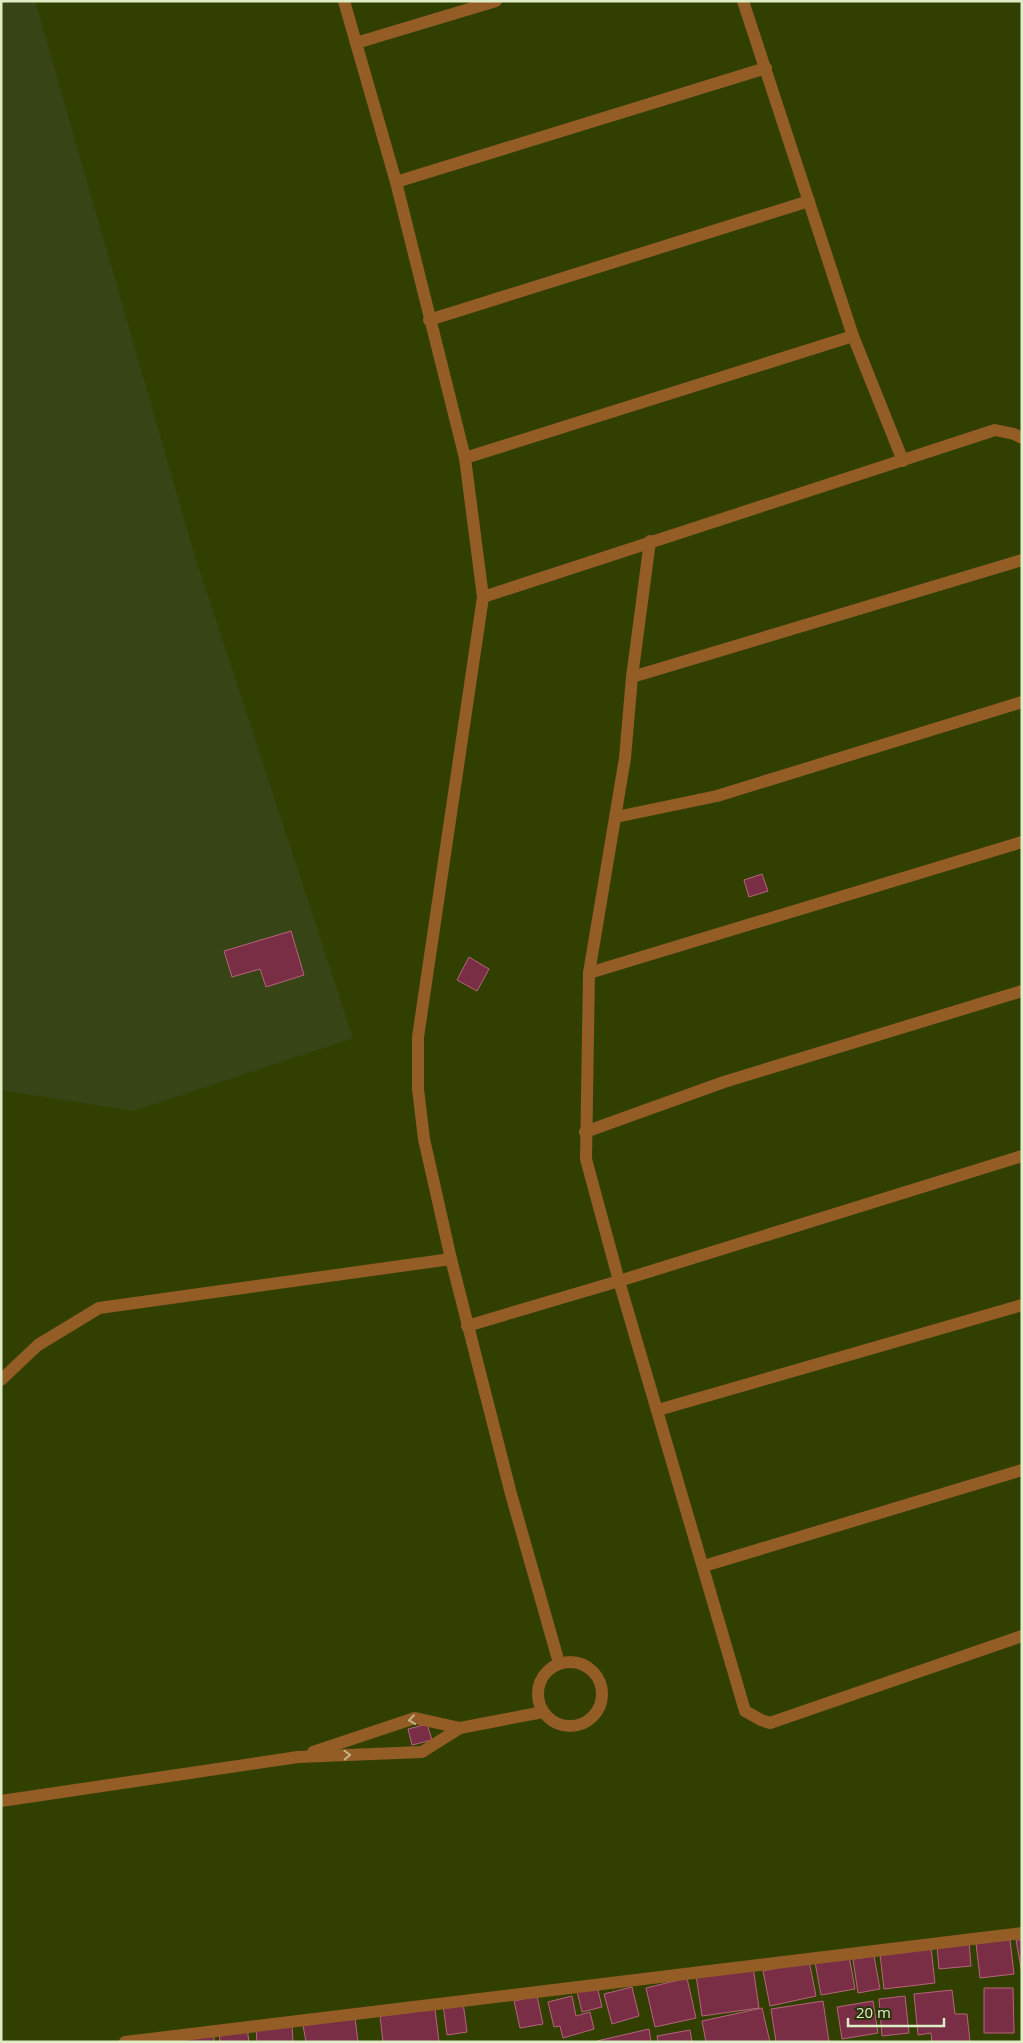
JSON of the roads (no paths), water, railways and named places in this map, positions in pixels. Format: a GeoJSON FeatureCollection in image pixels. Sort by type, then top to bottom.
{"type":"FeatureCollection","features":[{"type":"Feature","properties":{"kind":"street"},"geometry":{"type":"LineString","coordinates":[[344,1],[396,182],[465,458],[483,597],[418,1037],[418,1089],[424,1138],[467,1326],[511,1494],[560,1663]]}},
{"type":"Feature","properties":{"kind":"street"},"geometry":{"type":"LineString","coordinates":[[356,43],[496,1]]}},
{"type":"Feature","properties":{"kind":"street"},"geometry":{"type":"LineString","coordinates":[[743,1],[854,336],[903,461]]}},
{"type":"Feature","properties":{"kind":"street"},"geometry":{"type":"LineString","coordinates":[[396,182],[766,68]]}},
{"type":"Feature","properties":{"kind":"street"},"geometry":{"type":"LineString","coordinates":[[429,320],[809,201]]}},
{"type":"Feature","properties":{"kind":"street"},"geometry":{"type":"LineString","coordinates":[[465,458],[854,336]]}},
{"type":"Feature","properties":{"kind":"street"},"geometry":{"type":"LineString","coordinates":[[483,597],[995,430],[1014,434],[1022,438]]}},
{"type":"Feature","properties":{"kind":"street"},"geometry":{"type":"LineString","coordinates":[[650,541],[632,677],[625,758],[589,973],[586,1159],[618,1281],[658,1410],[745,1711],[770,1723],[1022,1636]]}},
{"type":"Feature","properties":{"kind":"street"},"geometry":{"type":"LineString","coordinates":[[632,677],[1022,560]]}},
{"type":"Feature","properties":{"kind":"street"},"geometry":{"type":"LineString","coordinates":[[616,817],[717,796],[1022,702]]}},
{"type":"Feature","properties":{"kind":"street"},"geometry":{"type":"LineString","coordinates":[[589,973],[1022,842]]}},
{"type":"Feature","properties":{"kind":"street"},"geometry":{"type":"LineString","coordinates":[[586,1132],[724,1082],[1022,991]]}},
{"type":"Feature","properties":{"kind":"street"},"geometry":{"type":"LineString","coordinates":[[467,1326],[1022,1156]]}},
{"type":"Feature","properties":{"kind":"street"},"geometry":{"type":"LineString","coordinates":[[1,1380],[38,1345],[99,1308],[451,1259]]}},
{"type":"Feature","properties":{"kind":"street"},"geometry":{"type":"LineString","coordinates":[[658,1410],[1022,1305]]}},
{"type":"Feature","properties":{"kind":"street"},"geometry":{"type":"LineString","coordinates":[[704,1566],[1022,1470]]}},
{"type":"Feature","properties":{"kind":"street"},"geometry":{"type":"LineString","coordinates":[[570,1661],[580,1663],[590,1668],[597,1676],[602,1696],[599,1708],[593,1717],[584,1723],[573,1726],[562,1725],[552,1720],[543,1712],[539,1701],[538,1689],[542,1678],[549,1669],[560,1663],[570,1661]]}},
{"type":"Feature","properties":{"kind":"street"},"geometry":{"type":"LineString","coordinates":[[1,1801],[298,1757],[422,1752],[460,1728],[543,1712]]}},
{"type":"Feature","properties":{"kind":"street"},"geometry":{"type":"LineString","coordinates":[[298,1757],[415,1718],[460,1728]]}},
{"type":"Feature","properties":{"kind":"street"},"geometry":{"type":"LineString","coordinates":[[125,2042],[1022,1934]]}}]}
